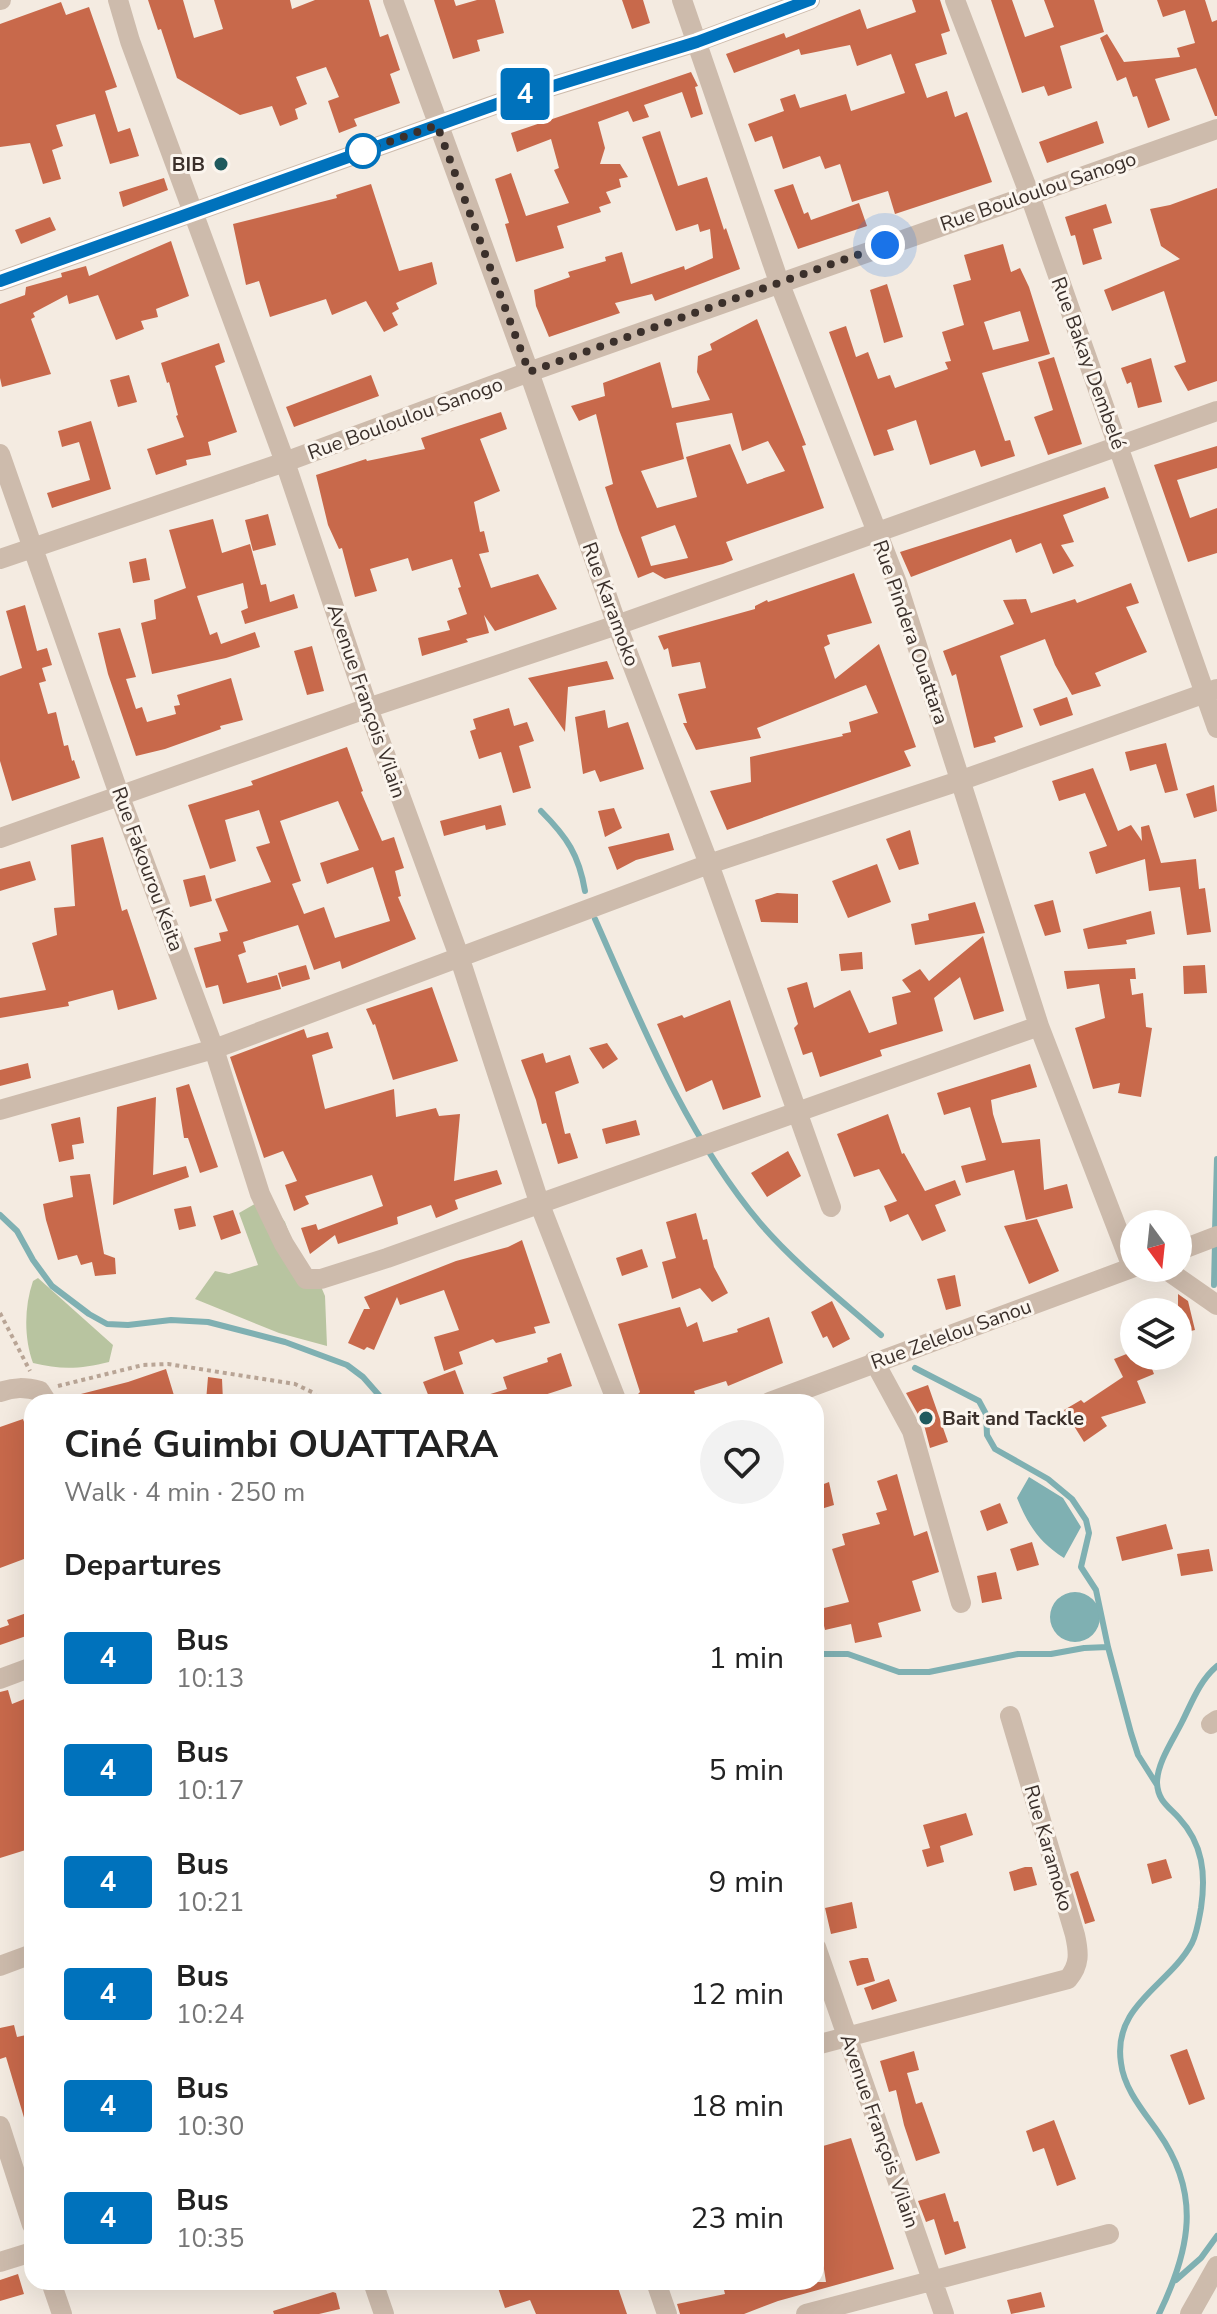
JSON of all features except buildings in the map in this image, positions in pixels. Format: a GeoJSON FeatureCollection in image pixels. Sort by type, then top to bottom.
{"type":"FeatureCollection","features":[{"type":"Feature","properties":{"kind":"street","name":"Avenue François Vilain"},"geometry":{"type":"LineString","coordinates":[[118,0],[130,41],[285,462],[368,708],[459,956],[540,1205],[614,1394]]}},
{"type":"Feature","properties":{"kind":"street","name":"Rue Karamoko"},"geometry":{"type":"LineString","coordinates":[[393,0],[529,372],[617,625],[709,864],[831,1207]]}},
{"type":"Feature","properties":{"kind":"street","name":"Rue Pindera Ouattara"},"geometry":{"type":"LineString","coordinates":[[682,0],[779,282],[897,583],[1039,1026],[1120,1234]]}},
{"type":"Feature","properties":{"kind":"street"},"geometry":{"type":"LineString","coordinates":[[0,281],[511,99],[697,42],[810,0]]}},
{"type":"Feature","properties":{"kind":"street","name":"Rue Bakay Dembelé"},"geometry":{"type":"LineString","coordinates":[[955,0],[1211,691],[1217,728]]}},
{"type":"Feature","properties":{"kind":"street","name":"Rue Bouloulou Sanogo"},"geometry":{"type":"LineString","coordinates":[[0,559],[285,462],[779,282],[1217,129]]}},
{"type":"Feature","properties":{"kind":"street"},"geometry":{"type":"LineString","coordinates":[[0,838],[368,708],[617,625],[1217,411]]}},
{"type":"Feature","properties":{"kind":"street","name":"Rue Fakourou Keita"},"geometry":{"type":"LineString","coordinates":[[0,454],[120,797],[214,1049],[260,1194],[306,1279],[340,1274],[540,1205]]}},
{"type":"Feature","properties":{"kind":"street"},"geometry":{"type":"LineString","coordinates":[[0,1110],[214,1049],[709,864],[962,780],[1211,691]]}},
{"type":"Feature","properties":{"kind":"street"},"geometry":{"type":"LineString","coordinates":[[540,1205],[1039,1026]]}},
{"type":"Feature","properties":{"kind":"street"},"geometry":{"type":"LineString","coordinates":[[1192,1246],[1217,1236]]}},
{"type":"Feature","properties":{"kind":"street","name":"Rue Zelelou Sanou"},"geometry":{"type":"LineString","coordinates":[[790,1394],[1120,1272]]}},
{"type":"Feature","properties":{"kind":"street"},"geometry":{"type":"LineString","coordinates":[[1184,1282],[1217,1305]]}},
{"type":"Feature","properties":{"kind":"street"},"geometry":{"type":"LineString","coordinates":[[874,1361],[912,1431],[961,1603]]}},
{"type":"Feature","properties":{"kind":"street"},"geometry":{"type":"LineString","coordinates":[[0,1392],[11,1388],[35,1394]]}},
{"type":"Feature","properties":{"kind":"street"},"geometry":{"type":"LineString","coordinates":[[0,1679],[24,1670]]}},
{"type":"Feature","properties":{"kind":"street","name":"Rue Karamoko"},"geometry":{"type":"LineString","coordinates":[[847,2037],[1068,1979],[1077,1969],[1078,1951],[1010,1716]]}},
{"type":"Feature","properties":{"kind":"street"},"geometry":{"type":"LineString","coordinates":[[0,1966],[24,1957]]}},
{"type":"Feature","properties":{"kind":"street","name":"Avenue François Vilain"},"geometry":{"type":"LineString","coordinates":[[824,1970],[944,2314]]}},
{"type":"Feature","properties":{"kind":"street"},"geometry":{"type":"LineString","coordinates":[[824,2043],[847,2037]]}},
{"type":"Feature","properties":{"kind":"street"},"geometry":{"type":"LineString","coordinates":[[0,2126],[24,2200]]}},
{"type":"Feature","properties":{"kind":"street"},"geometry":{"type":"LineString","coordinates":[[806,2314],[1109,2234]]}},
{"type":"Feature","properties":{"kind":"street"},"geometry":{"type":"LineString","coordinates":[[0,2262],[24,2254]]}},
{"type":"Feature","properties":{"kind":"street"},"geometry":{"type":"LineString","coordinates":[[1190,2314],[1217,2266]]}},
{"type":"Feature","properties":{"kind":"street"},"geometry":{"type":"LineString","coordinates":[[54,2290],[62,2314]]}},
{"type":"Feature","properties":{"kind":"street"},"geometry":{"type":"LineString","coordinates":[[376,2290],[384,2314]]}},
{"type":"Feature","properties":{"kind":"street"},"geometry":{"type":"LineString","coordinates":[[659,2290],[667,2314]]}},
{"type":"Feature","properties":{"kind":"path"},"geometry":{"type":"LineString","coordinates":[[0,1313],[42,1394]]}},
{"type":"Feature","properties":{"kind":"path"},"geometry":{"type":"LineString","coordinates":[[49,1394],[143,1365],[168,1364],[295,1384],[315,1394]]}},
{"type":"Feature","properties":{"kind":"green space"},"geometry":{"type":"Polygon","coordinates":[[[267,1197],[285,1222],[299,1260],[317,1277],[325,1296],[327,1346],[279,1333],[195,1299],[215,1271],[229,1274],[258,1265],[239,1213],[267,1197]]]}},
{"type":"Feature","properties":{"kind":"green space"},"geometry":{"type":"Polygon","coordinates":[[[38,1278],[113,1345],[109,1362],[71,1368],[33,1363],[28,1343],[27,1312],[33,1281],[38,1278]]]}},
{"type":"Feature","properties":{"kind":"water"},"geometry":{"type":"Polygon","coordinates":[[[1029,1477],[1063,1498],[1081,1527],[1064,1558],[1041,1539],[1021,1508],[1017,1498],[1029,1477]]]}},
{"type":"Feature","properties":{"kind":"water"},"geometry":{"type":"Polygon","coordinates":[[[1075,1592],[1093,1599],[1100,1617],[1093,1635],[1075,1642],[1057,1635],[1050,1617],[1057,1599],[1075,1592]]]}},
{"type":"Feature","properties":{"kind":"waterway"},"geometry":{"type":"LineString","coordinates":[[541,811],[570,847],[585,891]]}},
{"type":"Feature","properties":{"kind":"waterway"},"geometry":{"type":"LineString","coordinates":[[595,919],[667,1077],[709,1153],[760,1223],[788,1253],[881,1335]]}},
{"type":"Feature","properties":{"kind":"waterway"},"geometry":{"type":"LineString","coordinates":[[1215,1231],[1217,1159]]}},
{"type":"Feature","properties":{"kind":"waterway"},"geometry":{"type":"LineString","coordinates":[[0,1215],[17,1231],[52,1286],[107,1324],[171,1320],[208,1322],[285,1342],[347,1365],[378,1394]]}},
{"type":"Feature","properties":{"kind":"waterway"},"geometry":{"type":"LineString","coordinates":[[1214,1285],[1215,1243]]}},
{"type":"Feature","properties":{"kind":"waterway"},"geometry":{"type":"LineString","coordinates":[[915,1368],[979,1401],[986,1414],[987,1435],[995,1449],[1048,1479],[1072,1499],[1086,1520],[1089,1533],[1081,1567],[1096,1590],[1108,1647],[1138,1755],[1157,1785]]}},
{"type":"Feature","properties":{"kind":"waterway"},"geometry":{"type":"LineString","coordinates":[[824,1654],[848,1654],[899,1672],[929,1672],[1018,1654],[1051,1654],[1108,1647]]}},
{"type":"Feature","properties":{"kind":"waterway"},"geometry":{"type":"LineString","coordinates":[[1159,2314],[1184,2245],[1186,2200],[1172,2155],[1126,2082],[1121,2063],[1121,2043],[1133,2011],[1182,1958],[1197,1930],[1202,1895],[1201,1860],[1193,1838],[1162,1799],[1157,1783],[1163,1760],[1193,1699],[1217,1666]]}},
{"type":"Feature","properties":{"kind":"waterway"},"geometry":{"type":"LineString","coordinates":[[1176,2280],[1201,2258],[1217,2236]]}},
{"type":"Feature","properties":{"kind":"bus line","name":"4"},"geometry":{"type":"LineString","coordinates":[[0,281],[511,99],[697,42],[810,0]]}},
{"type":"Feature","properties":{"kind":"place","name":"BIB"},"geometry":{"type":"Point","coordinates":[221,164]}},
{"type":"Feature","properties":{"kind":"place","name":"Bait and Tackle"},"geometry":{"type":"Point","coordinates":[926,1418]}},
{"type":"Feature","properties":{"kind":"route"},"geometry":{"type":"LineString","coordinates":[[363,151],[437,125],[529,372],[885,245]]}}]}
